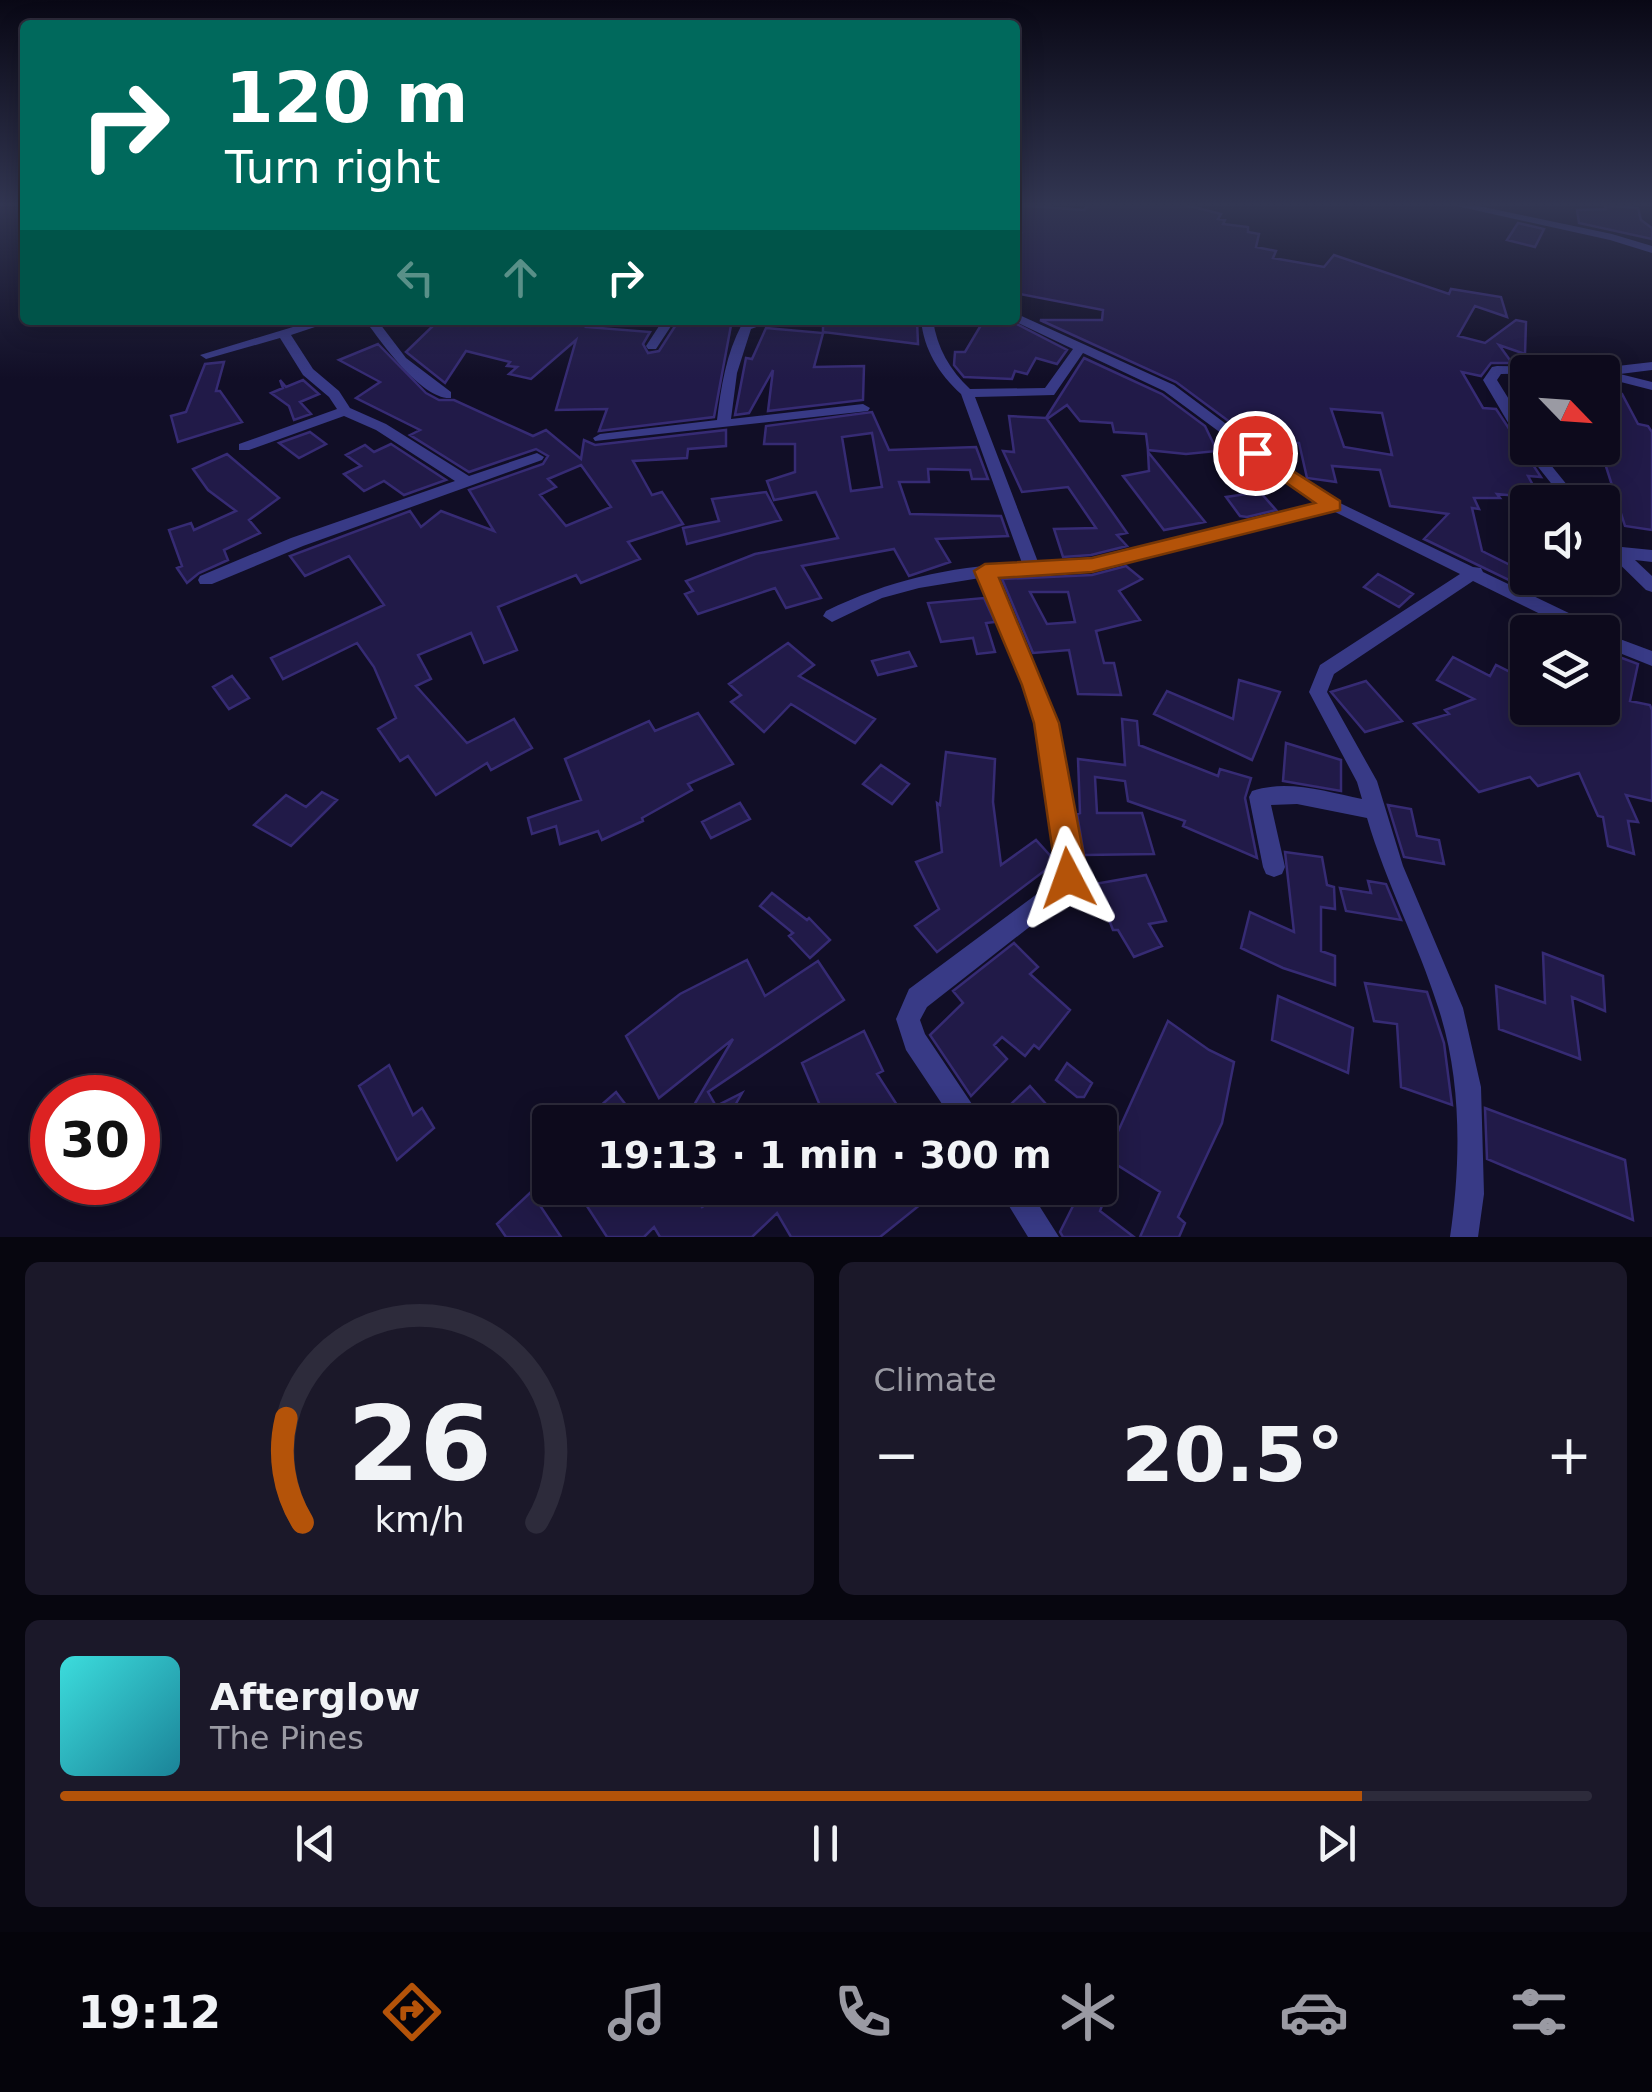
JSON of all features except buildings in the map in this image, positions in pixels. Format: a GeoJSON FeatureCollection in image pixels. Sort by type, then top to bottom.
{"type":"FeatureCollection","features":[{"type":"Feature","properties":{"kind":"street"},"geometry":{"type":"LineString","coordinates":[[1020,320],[1064,337],[1078,350],[1169,388],[1332,506],[1559,615]]}},
{"type":"Feature","properties":{"kind":"street"},"geometry":{"type":"LineString","coordinates":[[206,355],[310,325]]}},
{"type":"Feature","properties":{"kind":"street"},"geometry":{"type":"LineString","coordinates":[[375,325],[400,361],[446,396]]}},
{"type":"Feature","properties":{"kind":"street"},"geometry":{"type":"LineString","coordinates":[[652,346],[666,325]]}},
{"type":"Feature","properties":{"kind":"street"},"geometry":{"type":"LineString","coordinates":[[724,422],[728,371],[745,325]]}},
{"type":"Feature","properties":{"kind":"street"},"geometry":{"type":"LineString","coordinates":[[928,325],[947,374],[967,393],[1032,567]]}},
{"type":"Feature","properties":{"kind":"street"},"geometry":{"type":"LineString","coordinates":[[283,332],[308,372],[334,394],[345,411],[465,480]]}},
{"type":"Feature","properties":{"kind":"street"},"geometry":{"type":"LineString","coordinates":[[967,393],[1049,392],[1078,350]]}},
{"type":"Feature","properties":{"kind":"street"},"geometry":{"type":"LineString","coordinates":[[1620,370],[1652,366]]}},
{"type":"Feature","properties":{"kind":"street"},"geometry":{"type":"LineString","coordinates":[[1510,370],[1497,370],[1490,380],[1510,413]]}},
{"type":"Feature","properties":{"kind":"street"},"geometry":{"type":"LineString","coordinates":[[1620,378],[1652,386]]}},
{"type":"Feature","properties":{"kind":"street"},"geometry":{"type":"LineString","coordinates":[[600,438],[864,408]]}},
{"type":"Feature","properties":{"kind":"street"},"geometry":{"type":"LineString","coordinates":[[244,446],[345,411]]}},
{"type":"Feature","properties":{"kind":"street"},"geometry":{"type":"LineString","coordinates":[[206,580],[465,480],[537,457]]}},
{"type":"Feature","properties":{"kind":"street"},"geometry":{"type":"LineString","coordinates":[[1545,465],[1561,485]]}},
{"type":"Feature","properties":{"kind":"street"},"geometry":{"type":"LineString","coordinates":[[832,616],[896,588],[985,571],[1092,565],[1332,506]]}},
{"type":"Feature","properties":{"kind":"street"},"geometry":{"type":"LineString","coordinates":[[1620,553],[1652,556]]}},
{"type":"Feature","properties":{"kind":"street"},"geometry":{"type":"LineString","coordinates":[[1620,557],[1652,586]]}},
{"type":"Feature","properties":{"kind":"street"},"geometry":{"type":"LineString","coordinates":[[958,1105],[915,1040],[908,1018],[918,998],[1060,889],[1068,878],[1071,862],[1046,723],[1034,685],[985,571]]}},
{"type":"Feature","properties":{"kind":"street"},"geometry":{"type":"LineString","coordinates":[[1464,1237],[1470,1194],[1468,1087],[1451,1008],[1392,866],[1367,781],[1318,692],[1326,670],[1475,572]]}},
{"type":"Feature","properties":{"kind":"street"},"geometry":{"type":"LineString","coordinates":[[1620,646],[1652,659]]}},
{"type":"Feature","properties":{"kind":"street"},"geometry":{"type":"LineString","coordinates":[[1274,866],[1260,798],[1297,795],[1376,811]]}},
{"type":"Feature","properties":{"kind":"street"},"geometry":{"type":"LineString","coordinates":[[1024,1205],[1046,1237]]}},
{"type":"Feature","properties":{"kind":"route"},"geometry":{"type":"LineString","coordinates":[[1068,878],[1071,862],[1046,723],[1034,685],[985,571],[1092,565],[1332,506],[1255,453]]}}]}
